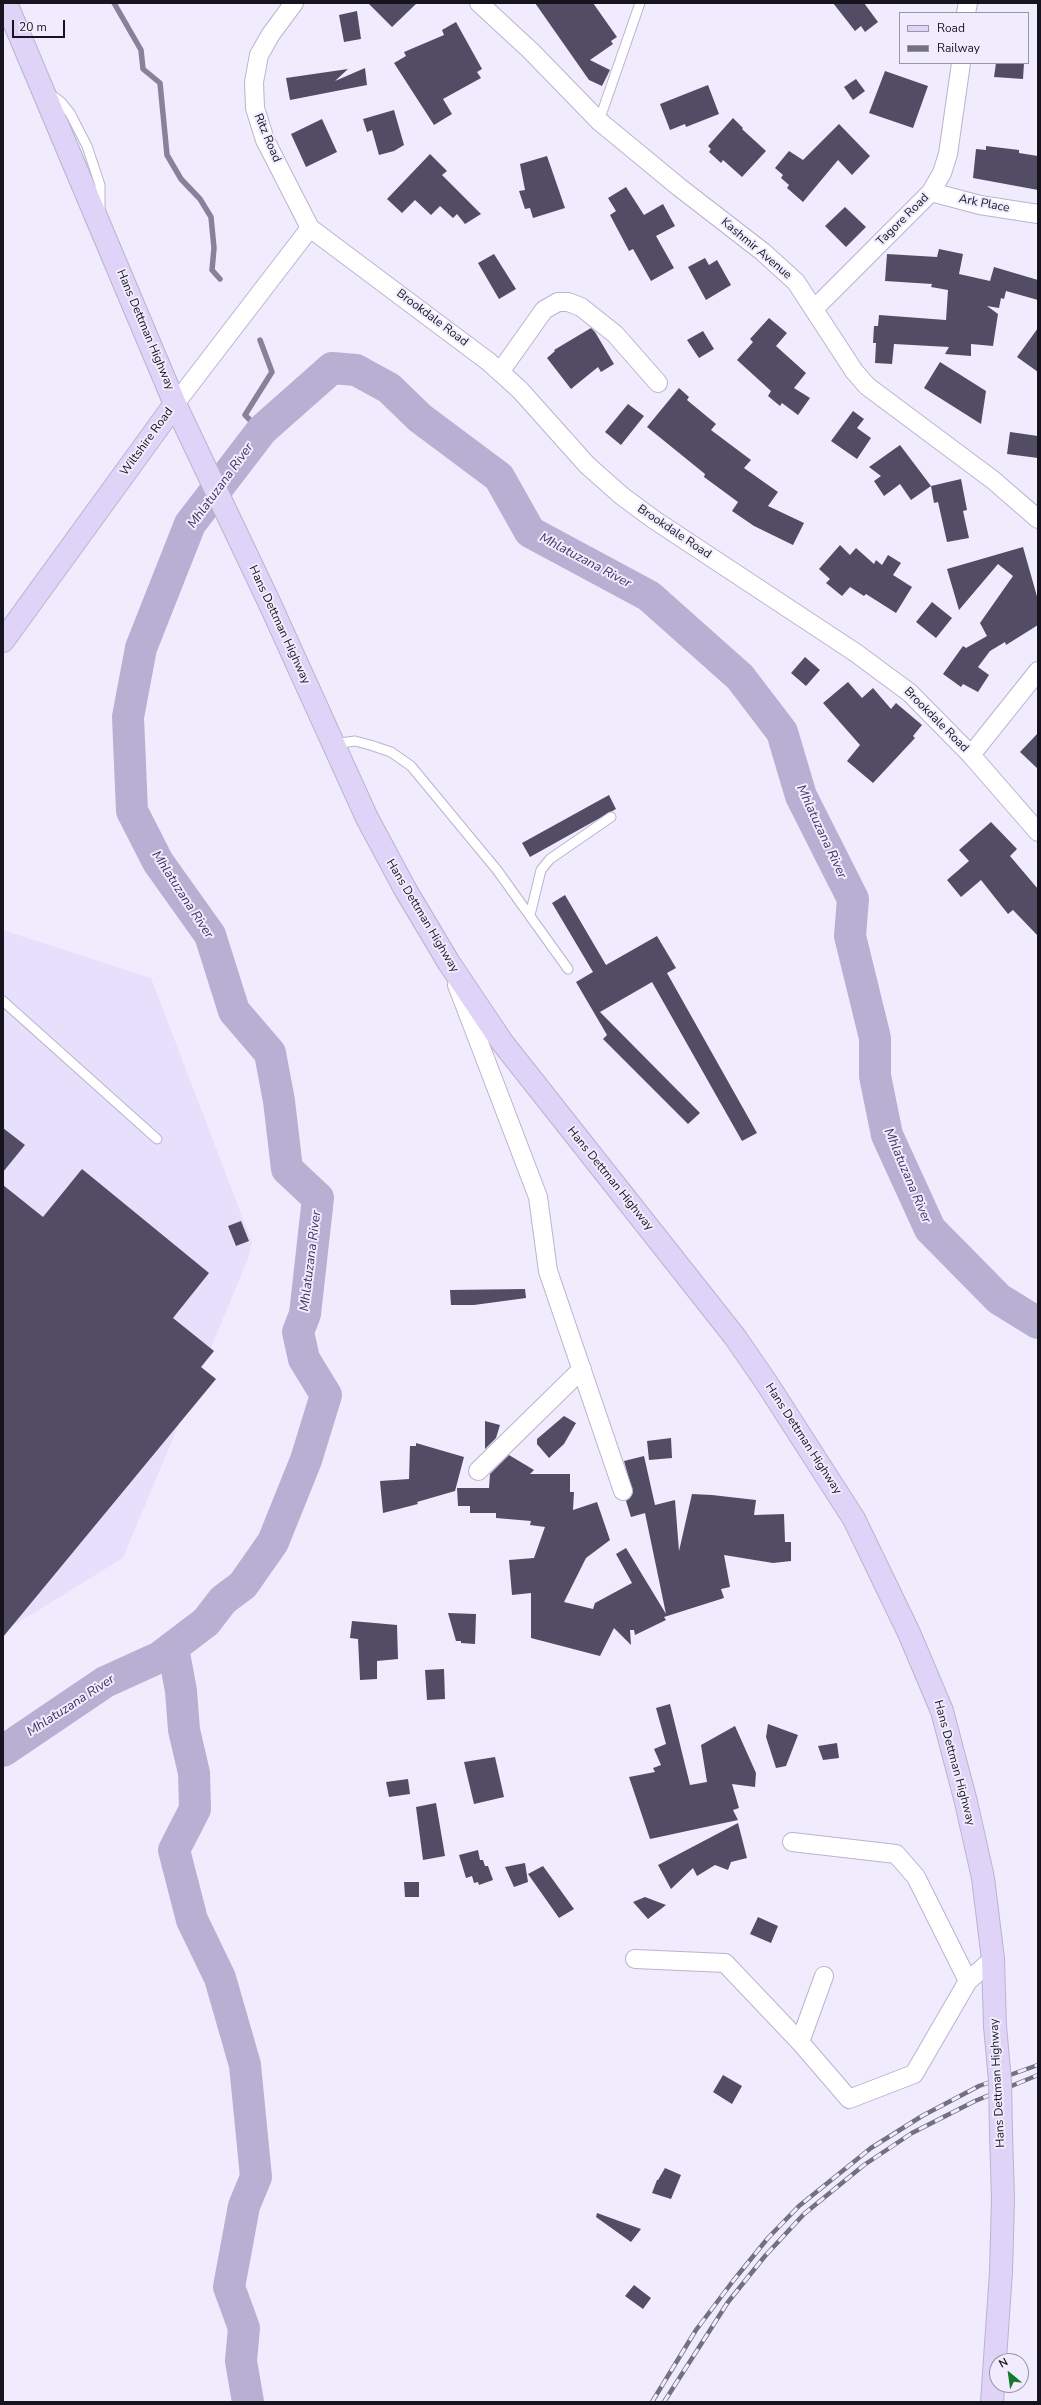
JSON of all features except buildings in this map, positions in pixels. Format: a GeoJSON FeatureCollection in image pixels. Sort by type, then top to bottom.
{"type":"FeatureCollection","features":[{"type":"Feature","properties":{"kind":"street","name":"Hans Dettman Highway"},"geometry":{"type":"LineString","coordinates":[[6,3],[176,404],[384,852],[448,964],[502,1042],[735,1337],[783,1408],[854,1519],[909,1633],[942,1711],[966,1802],[982,1878],[993,1959],[995,2026],[1000,2081],[1003,2199],[1001,2272],[992,2402]]}},
{"type":"Feature","properties":{"kind":"street","name":"Ritz Road"},"geometry":{"type":"LineString","coordinates":[[294,3],[271,34],[259,55],[254,82],[255,108],[265,140],[310,228]]}},
{"type":"Feature","properties":{"kind":"street","name":"Kashmir Avenue"},"geometry":{"type":"LineString","coordinates":[[485,5],[599,121],[679,187],[763,252],[796,282],[854,371],[867,386],[993,480],[1038,519]]}},
{"type":"Feature","properties":{"kind":"street","name":"Tagore Road"},"geometry":{"type":"LineString","coordinates":[[814,309],[931,192],[942,173],[948,154],[961,64]]}},
{"type":"Feature","properties":{"kind":"street","name":"Ark Place"},"geometry":{"type":"LineString","coordinates":[[931,192],[980,205],[1038,214]]}},
{"type":"Feature","properties":{"kind":"street","name":"Brookdale Road"},"geometry":{"type":"LineString","coordinates":[[310,228],[414,305],[500,372],[520,390],[587,465],[622,496],[653,519],[884,672],[910,692],[971,755],[1038,832]]}},
{"type":"Feature","properties":{"kind":"street","name":"Wiltshire Road"},"geometry":{"type":"LineString","coordinates":[[3,640],[176,404],[310,228]]}},
{"type":"Feature","properties":{"kind":"street"},"geometry":{"type":"LineString","coordinates":[[500,372],[544,310],[558,302],[568,302],[581,307],[615,334],[658,383]]}},
{"type":"Feature","properties":{"kind":"street"},"geometry":{"type":"LineString","coordinates":[[971,755],[1038,671]]}},
{"type":"Feature","properties":{"kind":"street"},"geometry":{"type":"LineString","coordinates":[[448,964],[538,1197],[548,1271],[623,1491]]}},
{"type":"Feature","properties":{"kind":"street"},"geometry":{"type":"LineString","coordinates":[[478,1471],[582,1369]]}},
{"type":"Feature","properties":{"kind":"street"},"geometry":{"type":"LineString","coordinates":[[792,1842],[896,1854],[916,1877],[968,1980]]}},
{"type":"Feature","properties":{"kind":"street"},"geometry":{"type":"LineString","coordinates":[[635,1959],[725,1963],[800,2042],[849,2099],[914,2074],[968,1980],[993,1959]]}},
{"type":"Feature","properties":{"kind":"street"},"geometry":{"type":"LineString","coordinates":[[800,2042],[824,1976]]}},
{"type":"Feature","properties":{"kind":"lane"},"geometry":{"type":"LineString","coordinates":[[599,121],[640,3]]}},
{"type":"Feature","properties":{"kind":"lane"},"geometry":{"type":"LineString","coordinates":[[333,744],[355,741],[370,745],[390,752],[411,766],[498,870],[568,969]]}},
{"type":"Feature","properties":{"kind":"lane"},"geometry":{"type":"LineString","coordinates":[[530,915],[541,870],[550,859],[611,817]]}},
{"type":"Feature","properties":{"kind":"lane"},"geometry":{"type":"LineString","coordinates":[[3,1001],[157,1139]]}},
{"type":"Feature","properties":{"kind":"shaded area"},"geometry":{"type":"Polygon","coordinates":[[[3,930],[151,978],[252,1242],[248,1259],[123,1558],[3,1632],[3,930]]]}},
{"type":"Feature","properties":{"kind":"waterway"},"geometry":{"type":"LineString","coordinates":[[114,3],[141,50],[143,69],[160,83],[167,155],[181,179],[200,199],[211,217],[214,248],[212,270],[220,279]]}},
{"type":"Feature","properties":{"kind":"waterway"},"geometry":{"type":"LineString","coordinates":[[260,340],[272,372],[245,415],[251,421],[271,422]]}},
{"type":"Feature","properties":{"kind":"waterway","name":"Mhlatuzana River"},"geometry":{"type":"LineString","coordinates":[[3,1751],[105,1682],[160,1657],[206,1622],[223,1600],[243,1585],[273,1542],[306,1460],[326,1395],[304,1359],[298,1332],[305,1314],[318,1198],[287,1169],[279,1101],[270,1053],[234,1011],[210,935],[158,862],[132,811],[128,717],[141,648],[190,524],[262,430],[332,368],[356,370],[389,388],[420,418],[499,477],[530,532],[649,596],[740,677],[782,732],[801,796],[853,899],[850,936],[875,1038],[875,1076],[887,1135],[930,1229],[999,1299],[1038,1323]]}},
{"type":"Feature","properties":{"kind":"waterway"},"geometry":{"type":"LineString","coordinates":[[173,1648],[181,1691],[184,1730],[194,1773],[195,1809],[174,1850],[192,1920],[220,1978],[245,2065],[256,2177],[244,2206],[229,2287],[244,2328],[241,2361],[248,2402]]}},
{"type":"Feature","properties":{"kind":"railway"},"geometry":{"type":"LineString","coordinates":[[652,2402],[696,2330],[768,2238],[799,2206],[871,2148],[922,2116],[979,2086],[1038,2065]]}},
{"type":"Feature","properties":{"kind":"railway"},"geometry":{"type":"LineString","coordinates":[[664,2402],[728,2302],[765,2256],[804,2214],[864,2165],[912,2133],[975,2101],[1038,2075]]}}]}
